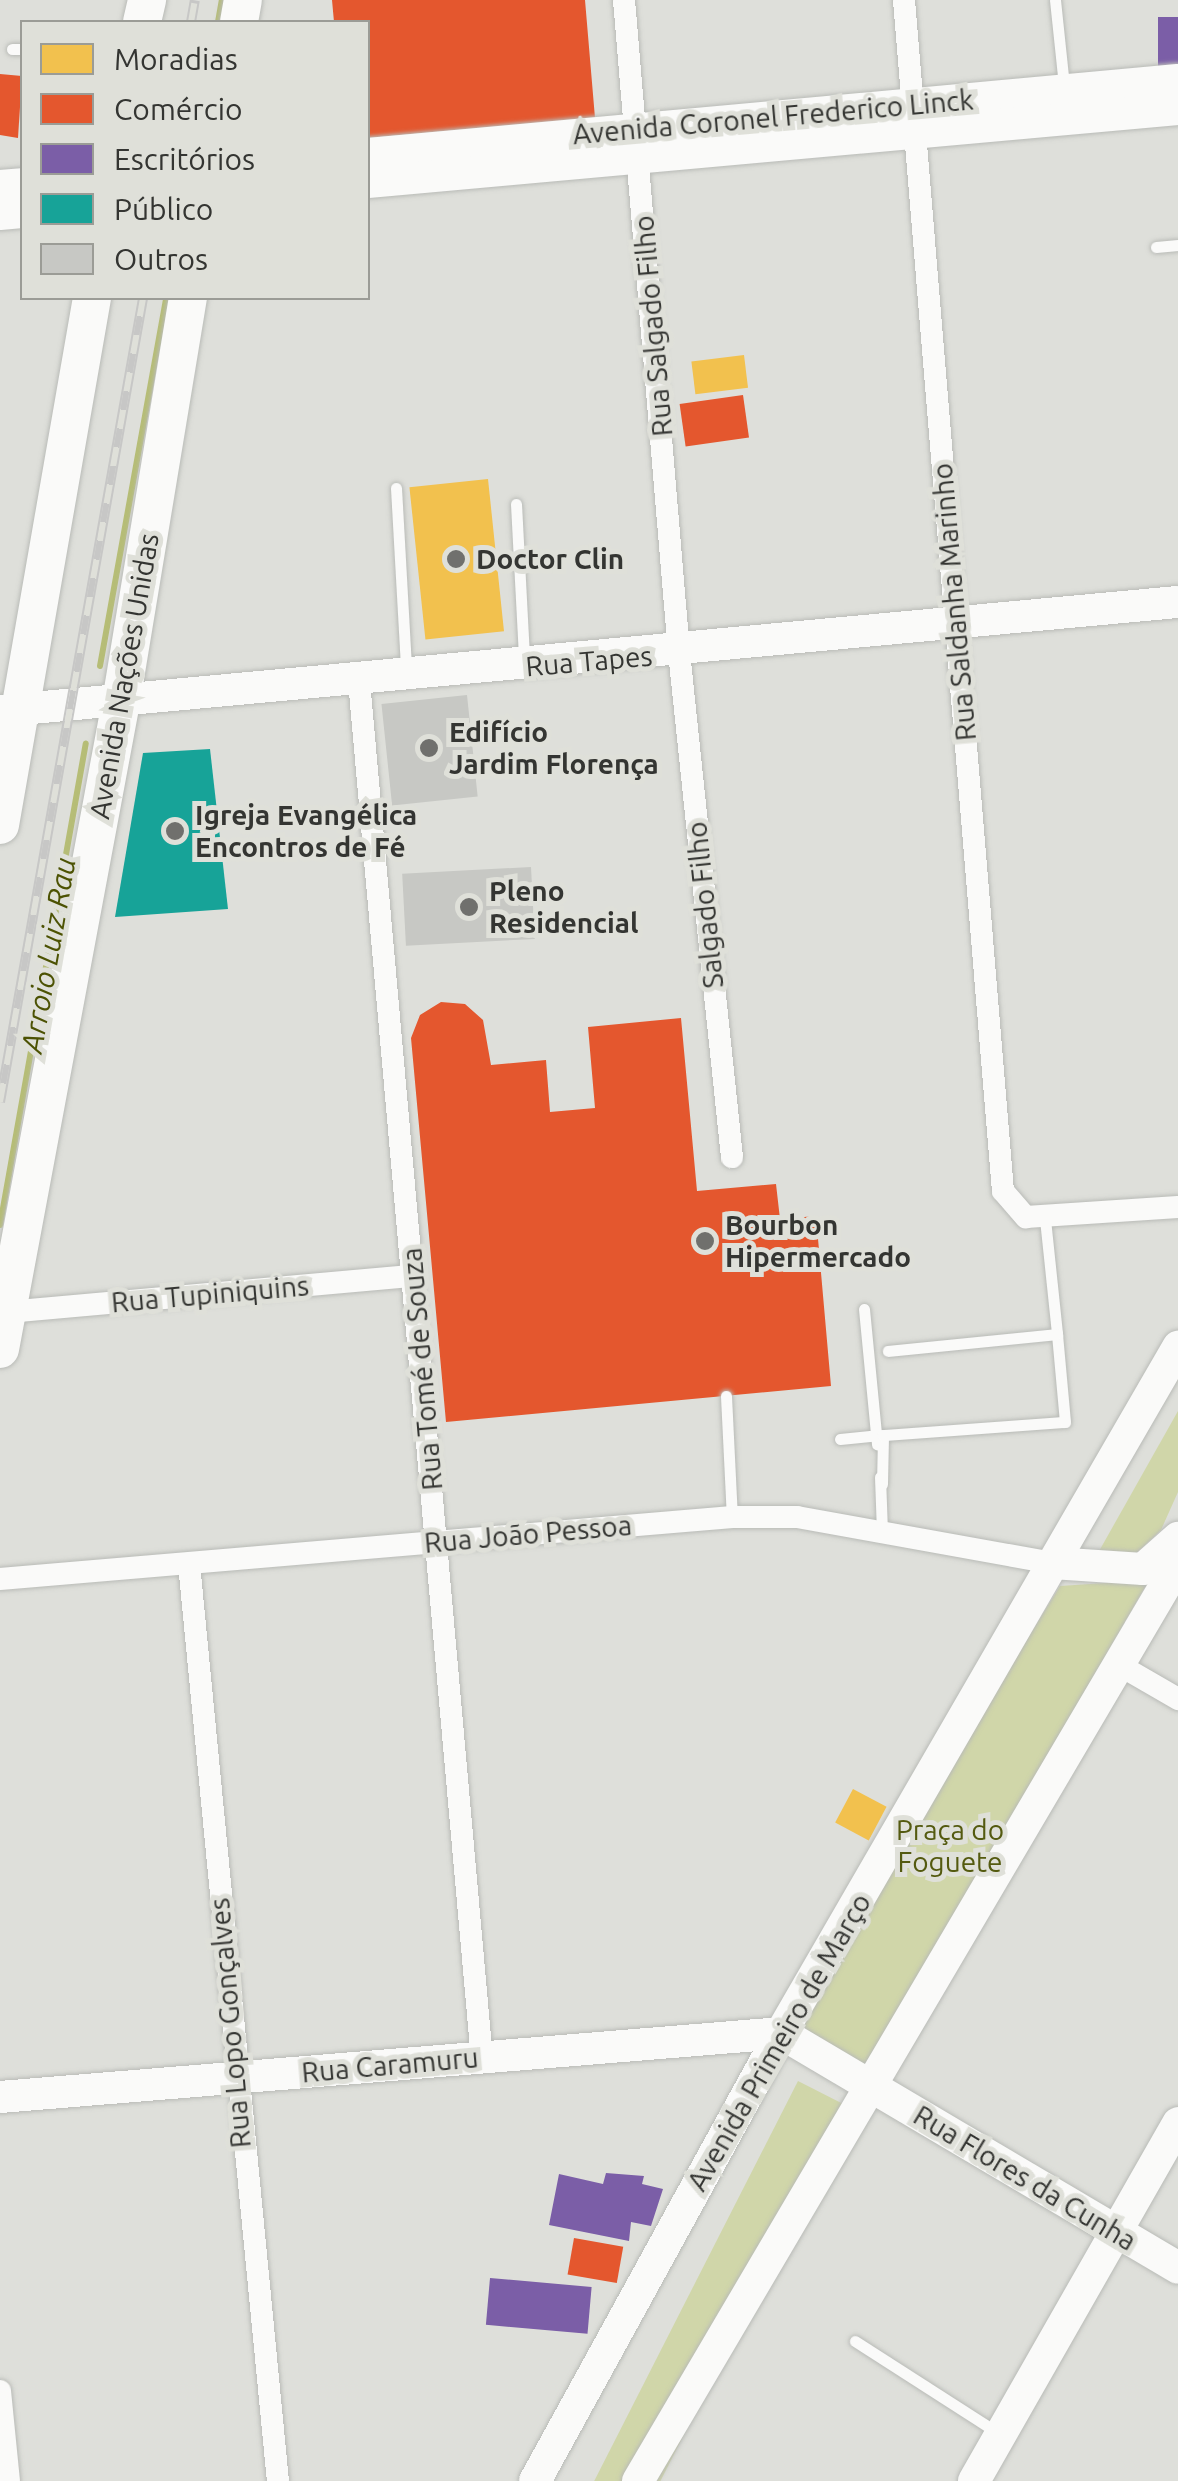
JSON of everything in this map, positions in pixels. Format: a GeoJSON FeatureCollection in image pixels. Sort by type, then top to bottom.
{"type":"FeatureCollection","features":[{"type":"Feature","properties":{"kind":"main road","name":"Avenida Coronel Frederico Linck"},"geometry":{"type":"LineString","coordinates":[[916,118],[1064,90],[1178,80]]}},
{"type":"Feature","properties":{"kind":"main road","name":"Avenida Coronel Frederico Linck"},"geometry":{"type":"LineString","coordinates":[[370,182],[489,157],[916,118],[1178,109]]}},
{"type":"Feature","properties":{"kind":"main road","name":"Avenida Coronel Frederico Linck"},"geometry":{"type":"LineString","coordinates":[[370,154],[489,157]]}},
{"type":"Feature","properties":{"kind":"main road"},"geometry":{"type":"LineString","coordinates":[[0,824],[10,710],[92,300]]}},
{"type":"Feature","properties":{"kind":"main road","name":"Avenida Nações Unidas"},"geometry":{"type":"LineString","coordinates":[[3,1331],[121,702],[188,300]]}},
{"type":"Feature","properties":{"kind":"main road","name":"Rua Tapes"},"geometry":{"type":"LineString","coordinates":[[10,710],[525,667],[1178,602]]}},
{"type":"Feature","properties":{"kind":"main road","name":"Avenida Primeiro de Março"},"geometry":{"type":"LineString","coordinates":[[534,2481],[781,2033],[1178,1346]]}},
{"type":"Feature","properties":{"kind":"main road"},"geometry":{"type":"LineString","coordinates":[[1052,1563],[1143,1569],[1178,1538]]}},
{"type":"Feature","properties":{"kind":"main road"},"geometry":{"type":"LineString","coordinates":[[638,2481],[1178,1564]]}},
{"type":"Feature","properties":{"kind":"main road","name":"Rua Caramuru"},"geometry":{"type":"LineString","coordinates":[[0,2097],[781,2033]]}},
{"type":"Feature","properties":{"kind":"main road","name":"Rua Flores da Cunha"},"geometry":{"type":"LineString","coordinates":[[781,2033],[1178,2268]]}},
{"type":"Feature","properties":{"kind":"main road"},"geometry":{"type":"LineString","coordinates":[[974,2481],[1178,2123]]}},
{"type":"Feature","properties":{"kind":"street","name":"Rua Salgado Filho"},"geometry":{"type":"LineString","coordinates":[[624,0],[679,652]]}},
{"type":"Feature","properties":{"kind":"street","name":"Rua Saldanha Marinho"},"geometry":{"type":"LineString","coordinates":[[904,0],[1008,1202],[1026,1218],[1045,1218]]}},
{"type":"Feature","properties":{"kind":"street","name":"Salgado Filho"},"geometry":{"type":"LineString","coordinates":[[679,652],[732,1157]]}},
{"type":"Feature","properties":{"kind":"street","name":"Rua Tomé de Souza"},"geometry":{"type":"LineString","coordinates":[[358,680],[423,1275],[439,1541],[482,2058]]}},
{"type":"Feature","properties":{"kind":"street"},"geometry":{"type":"LineString","coordinates":[[1045,1218],[1178,1207]]}},
{"type":"Feature","properties":{"kind":"street","name":"Rua Tupiniquins"},"geometry":{"type":"LineString","coordinates":[[3,1331],[423,1275]]}},
{"type":"Feature","properties":{"kind":"street","name":"Rua João Pessoa"},"geometry":{"type":"LineString","coordinates":[[0,1579],[732,1517],[797,1517],[1052,1563]]}},
{"type":"Feature","properties":{"kind":"street","name":"Rua Lopo Gonçalves"},"geometry":{"type":"LineString","coordinates":[[190,1564],[234,2078],[278,2481]]}},
{"type":"Feature","properties":{"kind":"street"},"geometry":{"type":"LineString","coordinates":[[1121,1666],[1178,1698]]}},
{"type":"Feature","properties":{"kind":"street"},"geometry":{"type":"LineString","coordinates":[[0,2391],[9,2481]]}},
{"type":"Feature","properties":{"kind":"lane"},"geometry":{"type":"LineString","coordinates":[[1055,0],[1064,90]]}},
{"type":"Feature","properties":{"kind":"lane"},"geometry":{"type":"LineString","coordinates":[[1156,247],[1178,245]]}},
{"type":"Feature","properties":{"kind":"lane"},"geometry":{"type":"LineString","coordinates":[[396,488],[406,678]]}},
{"type":"Feature","properties":{"kind":"lane"},"geometry":{"type":"LineString","coordinates":[[516,504],[525,667]]}},
{"type":"Feature","properties":{"kind":"lane"},"geometry":{"type":"LineString","coordinates":[[840,1438],[1065,1422],[1045,1218]]}},
{"type":"Feature","properties":{"kind":"lane"},"geometry":{"type":"LineString","coordinates":[[864,1309],[880,1436],[882,1532]]}},
{"type":"Feature","properties":{"kind":"lane"},"geometry":{"type":"LineString","coordinates":[[888,1351],[1057,1334]]}},
{"type":"Feature","properties":{"kind":"lane"},"geometry":{"type":"LineString","coordinates":[[726,1396],[732,1517]]}},
{"type":"Feature","properties":{"kind":"lane"},"geometry":{"type":"LineString","coordinates":[[855,2341],[1001,2434]]}},
{"type":"Feature","properties":{"kind":"green space"},"geometry":{"type":"Polygon","coordinates":[[[1178,1411],[1178,1492],[1161,1530],[1132,1557],[1098,1553],[1178,1411]]]}},
{"type":"Feature","properties":{"kind":"green space","name":"Praça do Foguete"},"geometry":{"type":"Polygon","coordinates":[[[1149,1580],[866,2070],[801,2026],[971,1730],[1060,1586],[1149,1580]]]}},
{"type":"Feature","properties":{"kind":"green space"},"geometry":{"type":"Polygon","coordinates":[[[798,2081],[851,2108],[660,2481],[594,2481],[798,2081]]]}},
{"type":"Feature","properties":{"kind":"building: Moradias"},"geometry":{"type":"Polygon","coordinates":[[[744,355],[748,388],[695,394],[691,361],[744,355]]]}},
{"type":"Feature","properties":{"kind":"building: Moradias","name":"Doctor Clin"},"geometry":{"type":"Polygon","coordinates":[[[488,479],[504,631],[425,639],[409,487],[488,479]]]}},
{"type":"Feature","properties":{"kind":"building: Moradias"},"geometry":{"type":"Polygon","coordinates":[[[853,1789],[887,1807],[869,1840],[835,1823],[853,1789]]]}},
{"type":"Feature","properties":{"kind":"building: Comércio"},"geometry":{"type":"Polygon","coordinates":[[[332,0],[585,0],[595,118],[370,138],[370,20],[334,20],[332,0]]]}},
{"type":"Feature","properties":{"kind":"building: Comércio"},"geometry":{"type":"Polygon","coordinates":[[[0,74],[20,76],[18,138],[0,135],[0,74]]]}},
{"type":"Feature","properties":{"kind":"building: Comércio"},"geometry":{"type":"Polygon","coordinates":[[[743,395],[749,438],[686,446],[680,404],[743,395]]]}},
{"type":"Feature","properties":{"kind":"building: Comércio"},"geometry":{"type":"Polygon","coordinates":[[[441,1002],[465,1004],[483,1020],[491,1065],[546,1060],[550,1112],[595,1108],[588,1027],[681,1018],[697,1191],[776,1184],[780,1219],[816,1216],[831,1386],[446,1422],[411,1038],[420,1015],[441,1002]]]}},
{"type":"Feature","properties":{"kind":"building: Comércio"},"geometry":{"type":"Polygon","coordinates":[[[574,2238],[623,2247],[617,2283],[568,2274],[574,2238]]]}},
{"type":"Feature","properties":{"kind":"building: Escritórios"},"geometry":{"type":"Polygon","coordinates":[[[1158,17],[1178,17],[1178,71],[1158,71],[1158,17]]]}},
{"type":"Feature","properties":{"kind":"building: Escritórios"},"geometry":{"type":"Polygon","coordinates":[[[606,2173],[644,2176],[642,2184],[663,2189],[651,2226],[631,2222],[629,2241],[549,2225],[559,2174],[603,2184],[606,2173]]]}},
{"type":"Feature","properties":{"kind":"building: Escritórios"},"geometry":{"type":"Polygon","coordinates":[[[490,2278],[592,2287],[588,2334],[486,2325],[490,2278]]]}},
{"type":"Feature","properties":{"kind":"building: Público","name":"Igreja Evangélica Encontros de Fé"},"geometry":{"type":"Polygon","coordinates":[[[210,749],[228,909],[115,917],[143,753],[210,749]]]}},
{"type":"Feature","properties":{"kind":"building: Outros","name":"Edifício Jardim Florença"},"geometry":{"type":"Polygon","coordinates":[[[467,695],[478,796],[392,805],[381,704],[467,695]]]}},
{"type":"Feature","properties":{"kind":"building: Outros","name":"Pleno Residencial"},"geometry":{"type":"Polygon","coordinates":[[[531,867],[535,939],[406,946],[402,874],[531,867]]]}},
{"type":"Feature","properties":{"kind":"waterway","name":"Arroio Luiz Rau"},"geometry":{"type":"LineString","coordinates":[[218,20],[222,0]]}},
{"type":"Feature","properties":{"kind":"waterway","name":"Arroio Luiz Rau"},"geometry":{"type":"LineString","coordinates":[[100,666],[166,300]]}},
{"type":"Feature","properties":{"kind":"waterway","name":"Arroio Luiz Rau"},"geometry":{"type":"LineString","coordinates":[[0,1225],[86,744]]}},
{"type":"Feature","properties":{"kind":"railway"},"geometry":{"type":"LineString","coordinates":[[191,20],[195,0]]}},
{"type":"Feature","properties":{"kind":"railway"},"geometry":{"type":"LineString","coordinates":[[0,1102],[143,300]]}},
{"type":"Feature","properties":{"kind":"place","name":"Doctor Clin"},"geometry":{"type":"Point","coordinates":[456,559]}},
{"type":"Feature","properties":{"kind":"place","name":"Edifício Jardim Florença"},"geometry":{"type":"Point","coordinates":[429,748]}},
{"type":"Feature","properties":{"kind":"place","name":"Igreja Evangélica Encontros de Fé"},"geometry":{"type":"Point","coordinates":[175,831]}},
{"type":"Feature","properties":{"kind":"place","name":"Pleno Residencial"},"geometry":{"type":"Point","coordinates":[469,907]}},
{"type":"Feature","properties":{"kind":"place","name":"Bourbon Hipermercado"},"geometry":{"type":"Point","coordinates":[705,1241]}}]}
